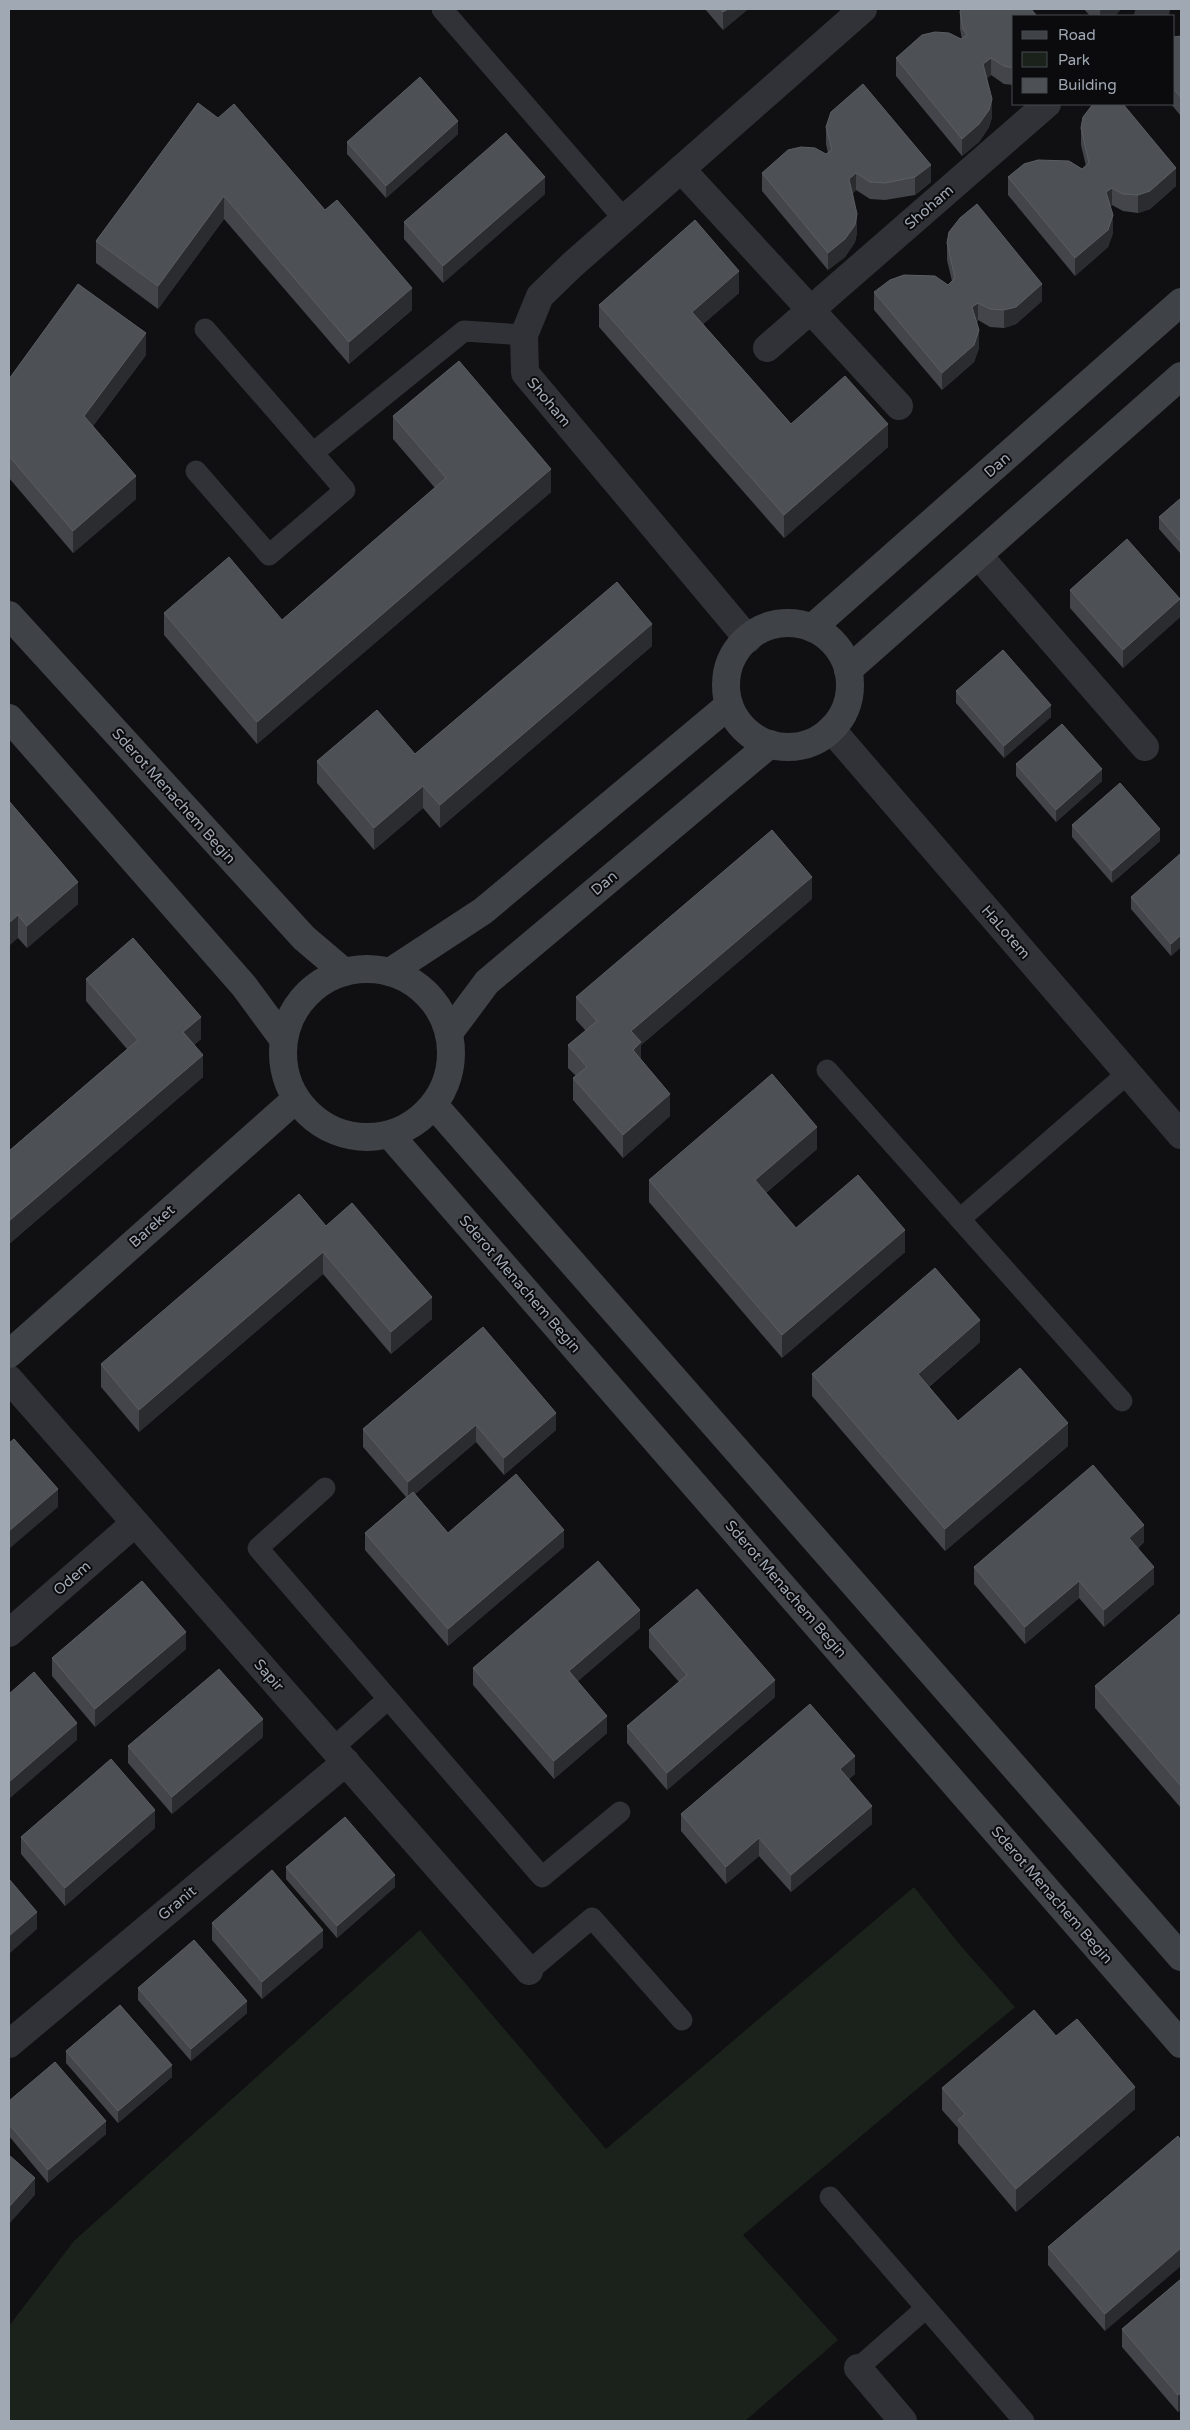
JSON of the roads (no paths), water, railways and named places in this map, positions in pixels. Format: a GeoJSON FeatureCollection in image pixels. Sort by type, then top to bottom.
{"type":"FeatureCollection","features":[{"type":"Feature","properties":{"kind":"street","name":"Shoham"},"geometry":{"type":"LineString","coordinates":[[748,639],[525,373],[524,335],[540,296],[852,12]]}},
{"type":"Feature","properties":{"kind":"street","name":"Shoham"},"geometry":{"type":"LineString","coordinates":[[767,348],[1046,105]]}},
{"type":"Feature","properties":{"kind":"street"},"geometry":{"type":"LineString","coordinates":[[681,169],[899,406]]}},
{"type":"Feature","properties":{"kind":"street","name":"Dan"},"geometry":{"type":"LineString","coordinates":[[812,628],[1181,302]]}},
{"type":"Feature","properties":{"kind":"street"},"geometry":{"type":"LineString","coordinates":[[848,670],[1181,376]]}},
{"type":"Feature","properties":{"kind":"street"},"geometry":{"type":"LineString","coordinates":[[978,555],[1145,746]]}},
{"type":"Feature","properties":{"kind":"street","name":"Sderot Menachem Begin"},"geometry":{"type":"LineString","coordinates":[[9,615],[304,938],[344,972]]}},
{"type":"Feature","properties":{"kind":"street"},"geometry":{"type":"LineString","coordinates":[[776,624],[798,624],[812,628],[835,644],[846,662],[850,684],[847,703],[839,720],[825,735],[808,744],[789,747],[770,744],[752,736],[738,722],[729,705],[726,686],[729,664],[740,646],[756,632],[776,624]]}},
{"type":"Feature","properties":{"kind":"street"},"geometry":{"type":"LineString","coordinates":[[390,972],[482,911],[729,705]]}},
{"type":"Feature","properties":{"kind":"street"},"geometry":{"type":"LineString","coordinates":[[9,718],[244,986],[283,1039]]}},
{"type":"Feature","properties":{"kind":"street","name":"HaLotem"},"geometry":{"type":"LineString","coordinates":[[831,729],[1181,1135]]}},
{"type":"Feature","properties":{"kind":"street","name":"Dan"},"geometry":{"type":"LineString","coordinates":[[449,1033],[486,982],[770,744]]}},
{"type":"Feature","properties":{"kind":"street"},"geometry":{"type":"LineString","coordinates":[[367,969],[390,972],[411,981],[428,994],[441,1012],[449,1033],[452,1058],[446,1083],[434,1105],[415,1123],[390,1135],[363,1138],[337,1133],[314,1120],[296,1100],[287,1080],[282,1060],[283,1039],[291,1016],[304,997],[322,981],[344,972],[367,969]]}},
{"type":"Feature","properties":{"kind":"street","name":"Bareket"},"geometry":{"type":"LineString","coordinates":[[9,1354],[296,1100]]}},
{"type":"Feature","properties":{"kind":"street"},"geometry":{"type":"LineString","coordinates":[[434,1105],[1181,1957]]}},
{"type":"Feature","properties":{"kind":"street","name":"Sderot Menachem Begin"},"geometry":{"type":"LineString","coordinates":[[390,1135],[1181,2044]]}},
{"type":"Feature","properties":{"kind":"street","name":"Sapir"},"geometry":{"type":"LineString","coordinates":[[9,1379],[529,1971]]}},
{"type":"Feature","properties":{"kind":"street","name":"Odem"},"geometry":{"type":"LineString","coordinates":[[9,1632],[135,1523]]}},
{"type":"Feature","properties":{"kind":"street","name":"Granit"},"geometry":{"type":"LineString","coordinates":[[9,2044],[339,1755]]}},
{"type":"Feature","properties":{"kind":"street"},"geometry":{"type":"LineString","coordinates":[[858,2368],[902,2421]]}},
{"type":"Feature","properties":{"kind":"lane"},"geometry":{"type":"LineString","coordinates":[[442,10],[624,219]]}},
{"type":"Feature","properties":{"kind":"lane"},"geometry":{"type":"LineString","coordinates":[[196,471],[269,555],[345,490],[205,329]]}},
{"type":"Feature","properties":{"kind":"lane"},"geometry":{"type":"LineString","coordinates":[[313,453],[464,331],[524,335]]}},
{"type":"Feature","properties":{"kind":"lane"},"geometry":{"type":"LineString","coordinates":[[827,1070],[1122,1402]]}},
{"type":"Feature","properties":{"kind":"lane"},"geometry":{"type":"LineString","coordinates":[[960,1219],[1128,1073]]}},
{"type":"Feature","properties":{"kind":"lane"},"geometry":{"type":"LineString","coordinates":[[325,1488],[258,1548],[542,1877],[620,1812]]}},
{"type":"Feature","properties":{"kind":"lane"},"geometry":{"type":"LineString","coordinates":[[339,1755],[388,1698]]}},
{"type":"Feature","properties":{"kind":"lane"},"geometry":{"type":"LineString","coordinates":[[529,1971],[592,1918],[682,2020]]}},
{"type":"Feature","properties":{"kind":"lane"},"geometry":{"type":"LineString","coordinates":[[830,2197],[1024,2421]]}},
{"type":"Feature","properties":{"kind":"lane"},"geometry":{"type":"LineString","coordinates":[[858,2368],[926,2308]]}}]}
